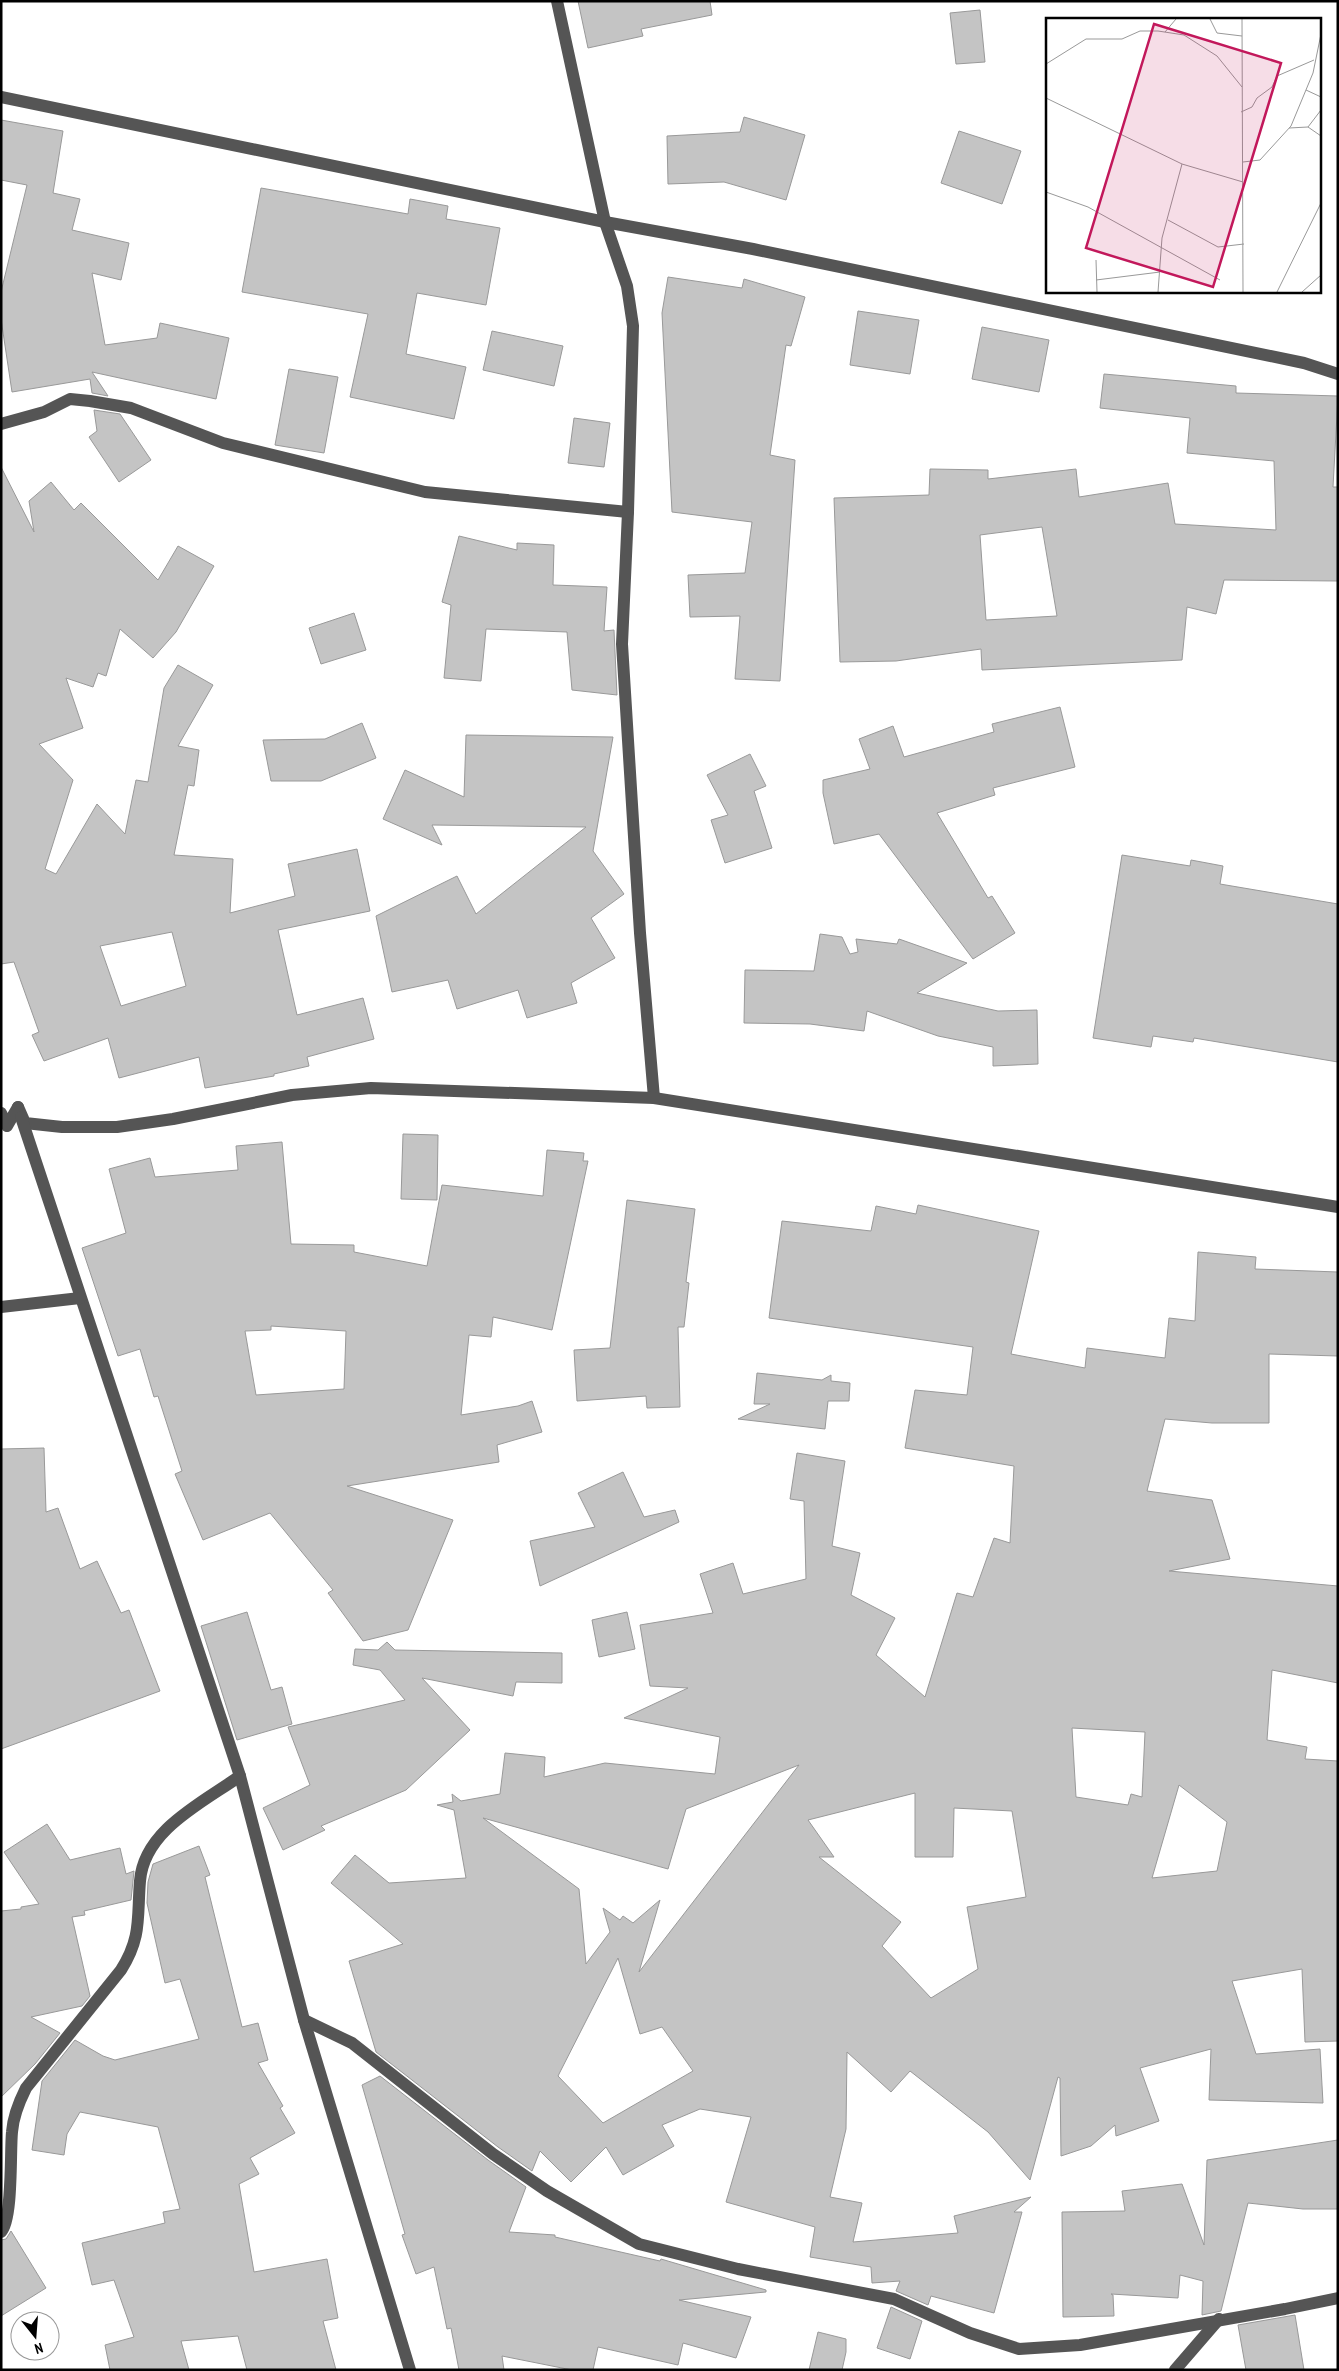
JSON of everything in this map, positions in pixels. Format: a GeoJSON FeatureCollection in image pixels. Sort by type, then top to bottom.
{"type":"FeatureCollection","features":[{"type":"Feature","properties":{"kind":"street"},"geometry":{"type":"LineString","coordinates":[[557,1],[605,222],[627,286],[632,326],[628,512],[622,644],[640,933],[654,1098]]}},
{"type":"Feature","properties":{"kind":"street"},"geometry":{"type":"LineString","coordinates":[[1,97],[605,222],[773,253],[1304,363],[1338,374]]}},
{"type":"Feature","properties":{"kind":"street"},"geometry":{"type":"LineString","coordinates":[[1,424],[44,412],[70,399],[90,401],[131,408],[223,442],[425,492],[628,512]]}},
{"type":"Feature","properties":{"kind":"street"},"geometry":{"type":"LineString","coordinates":[[18,1107],[26,1123],[62,1127],[117,1127],[173,1119],[292,1095],[371,1088],[654,1098],[1338,1207]]}},
{"type":"Feature","properties":{"kind":"street"},"geometry":{"type":"LineString","coordinates":[[1,1113],[7,1126],[18,1107]]}},
{"type":"Feature","properties":{"kind":"street"},"geometry":{"type":"LineString","coordinates":[[18,1107],[240,1776],[304,2020],[410,2370]]}},
{"type":"Feature","properties":{"kind":"street"},"geometry":{"type":"LineString","coordinates":[[1,1307],[80,1298]]}},
{"type":"Feature","properties":{"kind":"street"},"geometry":{"type":"LineString","coordinates":[[1,2232],[5,2228],[8,2214],[12,2131],[18,2106],[26,2088],[132,1954],[137,1936],[140,1879],[147,1854],[158,1838],[174,1822],[240,1776]]}},
{"type":"Feature","properties":{"kind":"street"},"geometry":{"type":"LineString","coordinates":[[304,2020],[352,2043],[493,2154],[547,2191],[639,2244],[738,2269],[894,2299],[970,2333],[1020,2349],[1080,2345],[1338,2298]]}},
{"type":"Feature","properties":{"kind":"street"},"geometry":{"type":"LineString","coordinates":[[1175,2370],[1219,2319]]}},
{"type":"Feature","properties":{"kind":"building"},"geometry":{"type":"Polygon","coordinates":[[[578,1],[710,1],[712,15],[641,29],[643,36],[588,48],[578,1]]]}},
{"type":"Feature","properties":{"kind":"building"},"geometry":{"type":"Polygon","coordinates":[[[980,10],[985,62],[956,64],[950,13],[980,10]]]}},
{"type":"Feature","properties":{"kind":"building"},"geometry":{"type":"Polygon","coordinates":[[[744,117],[805,135],[786,200],[724,182],[668,184],[667,136],[740,132],[744,117]]]}},
{"type":"Feature","properties":{"kind":"building"},"geometry":{"type":"Polygon","coordinates":[[[1,120],[63,131],[53,193],[80,199],[72,230],[129,243],[121,280],[92,273],[105,345],[157,338],[160,323],[229,338],[216,399],[92,372],[108,396],[92,393],[90,379],[12,392],[1,319],[1,292],[27,185],[1,180],[1,120]]]}},
{"type":"Feature","properties":{"kind":"building"},"geometry":{"type":"Polygon","coordinates":[[[959,131],[1021,151],[1002,204],[941,183],[959,131]]]}},
{"type":"Feature","properties":{"kind":"building"},"geometry":{"type":"Polygon","coordinates":[[[261,188],[408,214],[410,199],[448,206],[446,219],[500,228],[486,305],[417,293],[406,354],[466,367],[454,419],[350,397],[368,314],[242,292],[261,188]]]}},
{"type":"Feature","properties":{"kind":"building"},"geometry":{"type":"Polygon","coordinates":[[[668,277],[742,288],[744,279],[805,297],[791,346],[786,345],[770,455],[795,460],[780,681],[735,679],[740,616],[690,617],[688,575],[745,573],[752,522],[672,512],[662,313],[668,277]]]}},
{"type":"Feature","properties":{"kind":"building"},"geometry":{"type":"Polygon","coordinates":[[[858,311],[919,320],[910,374],[850,365],[858,311]]]}},
{"type":"Feature","properties":{"kind":"building"},"geometry":{"type":"Polygon","coordinates":[[[982,327],[1049,340],[1039,392],[972,379],[982,327]]]}},
{"type":"Feature","properties":{"kind":"building"},"geometry":{"type":"Polygon","coordinates":[[[492,331],[563,346],[554,386],[483,370],[492,331]]]}},
{"type":"Feature","properties":{"kind":"building"},"geometry":{"type":"Polygon","coordinates":[[[289,369],[338,377],[324,453],[275,445],[289,369]]]}},
{"type":"Feature","properties":{"kind":"building"},"geometry":{"type":"Polygon","coordinates":[[[1104,374],[1236,386],[1236,393],[1338,396],[1333,487],[1338,487],[1338,581],[1224,580],[1216,614],[1187,607],[1182,660],[982,670],[981,649],[896,661],[840,662],[834,498],[929,495],[930,469],[988,470],[988,479],[1076,469],[1079,497],[1168,483],[1175,524],[1276,530],[1274,461],[1187,453],[1190,418],[1100,408],[1104,374]],[[1042,527],[980,535],[986,620],[1057,616],[1042,527]]]}},
{"type":"Feature","properties":{"kind":"building"},"geometry":{"type":"Polygon","coordinates":[[[94,410],[120,414],[151,460],[119,482],[89,437],[97,431],[94,410]]]}},
{"type":"Feature","properties":{"kind":"building"},"geometry":{"type":"Polygon","coordinates":[[[574,418],[610,423],[604,467],[568,463],[574,418]]]}},
{"type":"Feature","properties":{"kind":"building"},"geometry":{"type":"Polygon","coordinates":[[[1,467],[34,532],[29,501],[51,482],[74,510],[81,503],[158,580],[178,546],[214,566],[176,632],[153,658],[120,629],[106,676],[98,673],[93,687],[66,678],[83,728],[39,744],[73,780],[45,869],[56,874],[97,804],[125,834],[136,780],[148,782],[164,688],[178,665],[213,685],[178,746],[199,750],[194,786],[188,785],[174,855],[233,859],[230,913],[295,896],[288,864],[357,849],[370,911],[278,930],[297,1015],[363,998],[374,1039],[307,1057],[309,1066],[274,1074],[274,1076],[205,1088],[199,1057],[119,1078],[108,1038],[44,1061],[32,1035],[39,1032],[14,962],[1,964],[1,467]],[[172,932],[100,946],[121,1006],[186,986],[172,932]]]}},
{"type":"Feature","properties":{"kind":"building"},"geometry":{"type":"Polygon","coordinates":[[[459,536],[517,550],[517,543],[554,545],[553,585],[607,587],[604,631],[614,630],[617,695],[572,690],[567,632],[486,629],[481,681],[444,678],[451,605],[442,602],[459,536]]]}},
{"type":"Feature","properties":{"kind":"building"},"geometry":{"type":"Polygon","coordinates":[[[354,613],[366,650],[321,664],[309,628],[354,613]]]}},
{"type":"Feature","properties":{"kind":"building"},"geometry":{"type":"Polygon","coordinates":[[[1060,707],[1075,767],[993,788],[995,795],[937,813],[988,898],[992,896],[1015,933],[973,959],[879,834],[834,844],[823,793],[823,780],[870,769],[859,739],[893,726],[904,757],[994,732],[992,724],[1060,707]]]}},
{"type":"Feature","properties":{"kind":"building"},"geometry":{"type":"Polygon","coordinates":[[[362,723],[376,758],[321,781],[271,781],[263,740],[325,739],[362,723]]]}},
{"type":"Feature","properties":{"kind":"building"},"geometry":{"type":"Polygon","coordinates":[[[466,735],[613,737],[593,851],[624,894],[591,918],[615,958],[571,983],[577,1003],[527,1018],[518,990],[457,1009],[448,980],[392,992],[376,916],[457,876],[476,914],[586,827],[432,825],[442,845],[383,819],[405,770],[464,797],[466,735]]]}},
{"type":"Feature","properties":{"kind":"building"},"geometry":{"type":"Polygon","coordinates":[[[750,754],[766,786],[754,791],[772,848],[725,863],[711,820],[728,815],[707,775],[750,754]]]}},
{"type":"Feature","properties":{"kind":"building"},"geometry":{"type":"Polygon","coordinates":[[[1122,855],[1190,866],[1191,860],[1223,866],[1220,884],[1338,904],[1338,1062],[1194,1038],[1193,1042],[1153,1036],[1151,1047],[1093,1038],[1122,855]]]}},
{"type":"Feature","properties":{"kind":"building"},"geometry":{"type":"Polygon","coordinates":[[[820,934],[842,937],[850,954],[858,952],[856,939],[897,944],[899,939],[967,963],[917,993],[998,1011],[1037,1010],[1038,1064],[993,1066],[993,1047],[938,1036],[867,1011],[864,1031],[810,1024],[744,1023],[745,970],[814,971],[820,934]]]}},
{"type":"Feature","properties":{"kind":"building"},"geometry":{"type":"Polygon","coordinates":[[[403,1134],[438,1135],[437,1200],[401,1199],[403,1134]]]}},
{"type":"Feature","properties":{"kind":"building"},"geometry":{"type":"Polygon","coordinates":[[[282,1142],[291,1244],[354,1245],[354,1252],[427,1266],[442,1185],[543,1196],[547,1150],[584,1153],[583,1161],[588,1161],[552,1330],[493,1317],[491,1337],[469,1335],[461,1415],[518,1406],[532,1401],[542,1432],[497,1445],[499,1462],[347,1486],[453,1520],[408,1630],[363,1641],[328,1593],[333,1590],[270,1513],[203,1540],[175,1474],[182,1471],[158,1396],[154,1397],[140,1349],[118,1356],[82,1248],[126,1233],[109,1169],[150,1158],[155,1177],[238,1170],[236,1146],[282,1142]],[[271,1326],[271,1330],[245,1331],[256,1395],[344,1389],[346,1331],[271,1326]]]}},
{"type":"Feature","properties":{"kind":"building"},"geometry":{"type":"Polygon","coordinates":[[[627,1200],[695,1209],[686,1282],[689,1283],[684,1327],[678,1327],[680,1407],[647,1408],[646,1396],[577,1401],[574,1350],[610,1348],[627,1200]]]}},
{"type":"Feature","properties":{"kind":"building"},"geometry":{"type":"Polygon","coordinates":[[[918,1205],[1039,1231],[1011,1354],[1085,1368],[1087,1348],[1165,1358],[1169,1318],[1195,1321],[1198,1252],[1256,1257],[1255,1269],[1338,1272],[1338,1356],[1269,1354],[1269,1423],[1212,1423],[1165,1419],[1147,1491],[1212,1500],[1230,1559],[1169,1571],[1338,1586],[1338,1683],[1272,1670],[1267,1740],[1307,1747],[1305,1759],[1338,1761],[1338,2041],[1305,2042],[1302,1969],[1232,1981],[1256,2054],[1320,2049],[1323,2103],[1209,2100],[1211,2049],[1140,2068],[1159,2121],[1116,2136],[1115,2125],[1091,2146],[1061,2156],[1060,2078],[1058,2077],[1030,2180],[988,2132],[910,2071],[891,2092],[847,2052],[846,2129],[830,2197],[862,2203],[853,2242],[958,2233],[954,2216],[1031,2197],[1014,2212],[1022,2212],[994,2313],[931,2296],[928,2305],[896,2291],[900,2281],[872,2283],[871,2267],[810,2257],[815,2227],[726,2202],[751,2117],[700,2109],[662,2125],[674,2146],[623,2175],[606,2147],[571,2182],[540,2151],[532,2171],[498,2147],[376,2052],[349,1961],[403,1944],[331,1883],[355,1855],[389,1883],[466,1878],[454,1810],[437,1805],[453,1802],[452,1794],[461,1801],[500,1794],[505,1753],[545,1757],[544,1777],[605,1763],[715,1774],[720,1737],[624,1718],[688,1688],[650,1686],[640,1625],[713,1613],[700,1574],[733,1563],[743,1594],[806,1579],[804,1501],[790,1499],[797,1453],[845,1461],[832,1546],[860,1553],[851,1595],[895,1618],[876,1655],[925,1697],[957,1593],[973,1597],[994,1538],[1010,1543],[1014,1466],[905,1448],[915,1390],[967,1395],[973,1347],[769,1318],[782,1221],[871,1231],[876,1206],[916,1214],[918,1205]],[[1072,1728],[1076,1797],[1128,1805],[1131,1794],[1142,1797],[1145,1732],[1072,1728]],[[799,1765],[686,1809],[668,1869],[483,1818],[579,1889],[586,1964],[610,1932],[603,1908],[620,1920],[623,1916],[633,1923],[660,1900],[639,1972],[799,1765]],[[1179,1785],[1152,1878],[1217,1871],[1227,1822],[1179,1785]],[[915,1793],[808,1820],[834,1857],[819,1857],[901,1922],[882,1946],[931,1998],[978,1969],[967,1907],[1026,1897],[1012,1811],[954,1808],[953,1857],[915,1857],[915,1793]],[[618,1958],[558,2076],[603,2123],[693,2071],[662,2027],[640,2034],[618,1958]]]}},
{"type":"Feature","properties":{"kind":"building"},"geometry":{"type":"Polygon","coordinates":[[[757,1373],[822,1380],[831,1375],[831,1381],[850,1383],[849,1401],[828,1401],[825,1429],[738,1419],[770,1404],[754,1404],[757,1373]]]}},
{"type":"Feature","properties":{"kind":"building"},"geometry":{"type":"Polygon","coordinates":[[[44,1448],[46,1512],[58,1508],[80,1569],[97,1561],[121,1613],[129,1610],[160,1691],[1,1749],[1,1449],[44,1448]]]}},
{"type":"Feature","properties":{"kind":"building"},"geometry":{"type":"Polygon","coordinates":[[[623,1472],[644,1517],[675,1510],[679,1522],[540,1586],[530,1541],[595,1527],[578,1493],[623,1472]]]}},
{"type":"Feature","properties":{"kind":"building"},"geometry":{"type":"Polygon","coordinates":[[[247,1612],[271,1690],[282,1687],[292,1724],[237,1740],[201,1626],[247,1612]]]}},
{"type":"Feature","properties":{"kind":"building"},"geometry":{"type":"Polygon","coordinates":[[[627,1612],[635,1649],[599,1657],[592,1620],[627,1612]]]}},
{"type":"Feature","properties":{"kind":"building"},"geometry":{"type":"Polygon","coordinates":[[[387,1642],[395,1650],[562,1653],[562,1683],[516,1682],[513,1696],[422,1678],[470,1730],[406,1790],[321,1826],[325,1830],[283,1850],[263,1808],[310,1785],[288,1727],[405,1700],[380,1670],[353,1665],[355,1649],[378,1650],[387,1642]]]}},
{"type":"Feature","properties":{"kind":"building"},"geometry":{"type":"Polygon","coordinates":[[[47,1824],[70,1860],[120,1848],[126,1874],[134,1871],[131,1900],[84,1911],[85,1915],[72,1917],[90,1996],[82,2006],[31,2017],[60,2033],[35,2064],[1,2097],[1,1911],[21,1909],[21,1907],[39,1904],[4,1852],[47,1824]]]}},
{"type":"Feature","properties":{"kind":"building"},"geometry":{"type":"Polygon","coordinates":[[[199,1846],[210,1875],[205,1877],[242,2027],[258,2023],[268,2060],[258,2063],[283,2106],[280,2108],[295,2133],[250,2158],[259,2174],[239,2184],[254,2272],[327,2259],[338,2318],[323,2321],[336,2370],[247,2370],[238,2336],[181,2341],[189,2370],[110,2370],[105,2345],[134,2337],[114,2280],[92,2285],[82,2243],[165,2223],[163,2212],[180,2209],[158,2127],[80,2112],[67,2134],[64,2155],[32,2150],[42,2081],[75,2040],[103,2056],[115,2060],[199,2039],[180,1979],[165,1983],[147,1903],[148,1882],[153,1864],[199,1846]]]}},
{"type":"Feature","properties":{"kind":"building"},"geometry":{"type":"Polygon","coordinates":[[[380,2076],[488,2160],[526,2187],[509,2232],[555,2235],[555,2237],[660,2261],[661,2259],[766,2290],[766,2292],[679,2300],[751,2317],[736,2358],[683,2343],[678,2365],[598,2347],[593,2370],[572,2370],[502,2356],[504,2370],[459,2370],[451,2328],[447,2329],[434,2267],[416,2274],[402,2235],[405,2234],[362,2085],[380,2076]]]}},
{"type":"Feature","properties":{"kind":"building"},"geometry":{"type":"Polygon","coordinates":[[[1338,2140],[1338,2209],[1303,2209],[1248,2203],[1221,2311],[1202,2315],[1203,2281],[1180,2275],[1178,2298],[1111,2294],[1113,2295],[1114,2316],[1063,2317],[1062,2212],[1125,2211],[1122,2191],[1182,2184],[1204,2245],[1207,2160],[1338,2140]]]}},
{"type":"Feature","properties":{"kind":"building"},"geometry":{"type":"Polygon","coordinates":[[[11,2231],[46,2288],[1,2316],[1,2240],[6,2239],[11,2231]]]}},
{"type":"Feature","properties":{"kind":"building"},"geometry":{"type":"Polygon","coordinates":[[[891,2307],[922,2321],[910,2359],[877,2348],[891,2307]]]}},
{"type":"Feature","properties":{"kind":"building"},"geometry":{"type":"Polygon","coordinates":[[[1295,2315],[1304,2370],[1246,2370],[1238,2325],[1295,2315]]]}},
{"type":"Feature","properties":{"kind":"building"},"geometry":{"type":"Polygon","coordinates":[[[818,2332],[846,2339],[846,2352],[842,2370],[809,2370],[818,2332]]]}}]}
